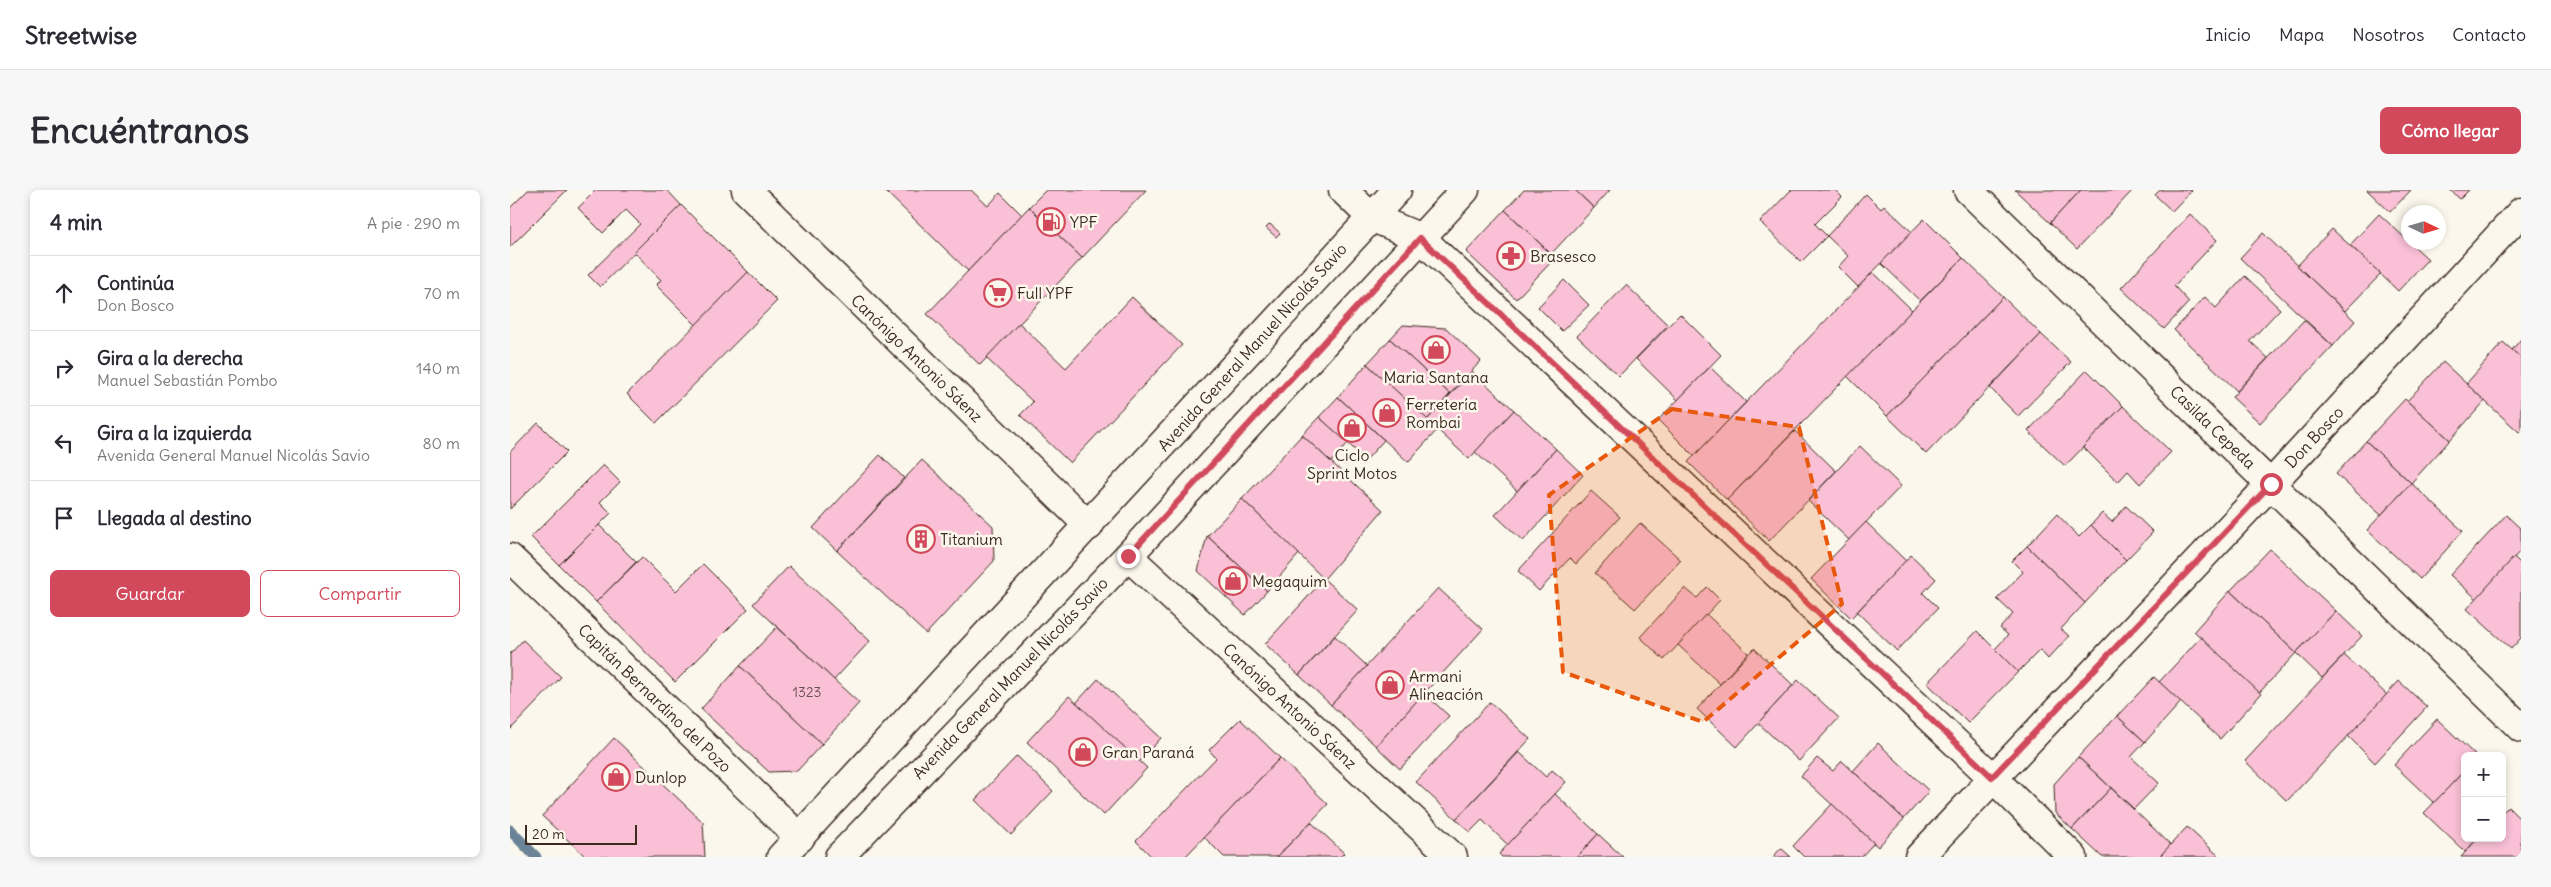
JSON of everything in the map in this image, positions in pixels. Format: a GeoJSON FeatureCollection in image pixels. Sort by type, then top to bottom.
{"type":"FeatureCollection","features":[{"type":"Feature","properties":{"kind":"street","name":"Canónigo Antonio Sáenz"},"geometry":{"type":"LineString","coordinates":[[746,190],[1088,526]]}},
{"type":"Feature","properties":{"kind":"street"},"geometry":{"type":"LineString","coordinates":[[1343,190],[1371,217],[1420,238],[1992,777],[2073,857]]}},
{"type":"Feature","properties":{"kind":"street","name":"Avenida General Manuel Nicolás Savio"},"geometry":{"type":"LineString","coordinates":[[790,847],[1397,190]]}},
{"type":"Feature","properties":{"kind":"street","name":"Avenida General Manuel Nicolás Savio"},"geometry":{"type":"LineString","coordinates":[[839,857],[1128,556],[1465,190]]}},
{"type":"Feature","properties":{"kind":"street","name":"Casilda Cepeda"},"geometry":{"type":"LineString","coordinates":[[1968,190],[2521,728]]}},
{"type":"Feature","properties":{"kind":"street","name":"Don Bosco"},"geometry":{"type":"LineString","coordinates":[[1919,857],[1992,777],[2271,484],[2521,212]]}},
{"type":"Feature","properties":{"kind":"street","name":"Canónigo Antonio Sáenz"},"geometry":{"type":"LineString","coordinates":[[1128,556],[1453,857]]}},
{"type":"Feature","properties":{"kind":"street","name":"Capitán Bernardino del Pozo"},"geometry":{"type":"LineString","coordinates":[[510,558],[790,847]]}},
{"type":"Feature","properties":{"kind":"highlighted area"},"geometry":{"type":"Polygon","coordinates":[[[1672,409],[1799,427],[1842,604],[1703,722],[1563,672],[1549,495],[1672,409]]]}},
{"type":"Feature","properties":{"kind":"building"},"geometry":{"type":"Polygon","coordinates":[[[528,190],[567,190],[510,247],[510,208],[528,190]]]}},
{"type":"Feature","properties":{"kind":"building"},"geometry":{"type":"Polygon","coordinates":[[[596,190],[667,190],[681,205],[600,287],[588,275],[640,224],[626,210],[603,233],[578,208],[596,190]]]}},
{"type":"Feature","properties":{"kind":"building"},"geometry":{"type":"Polygon","coordinates":[[[884,190],[971,190],[988,206],[1000,193],[1022,215],[968,271],[884,190]]]}},
{"type":"Feature","properties":{"kind":"building"},"geometry":{"type":"Polygon","coordinates":[[[1046,190],[1146,190],[1082,258],[1029,207],[1046,190]]]}},
{"type":"Feature","properties":{"kind":"building"},"geometry":{"type":"Polygon","coordinates":[[[1524,190],[1575,190],[1594,208],[1551,254],[1505,210],[1524,190]]]}},
{"type":"Feature","properties":{"kind":"building"},"geometry":{"type":"Polygon","coordinates":[[[1575,190],[1610,190],[1594,208],[1575,190]]]}},
{"type":"Feature","properties":{"kind":"building"},"geometry":{"type":"Polygon","coordinates":[[[1791,190],[1835,190],[1842,197],[1815,224],[1827,236],[1801,262],[1760,222],[1791,190]]]}},
{"type":"Feature","properties":{"kind":"building"},"geometry":{"type":"Polygon","coordinates":[[[2015,190],[2081,190],[2050,223],[2015,190]]]}},
{"type":"Feature","properties":{"kind":"building"},"geometry":{"type":"Polygon","coordinates":[[[2081,190],[2133,190],[2077,249],[2050,223],[2081,190]]]}},
{"type":"Feature","properties":{"kind":"building"},"geometry":{"type":"Polygon","coordinates":[[[2160,190],[2192,190],[2172,211],[2155,195],[2160,190]]]}},
{"type":"Feature","properties":{"kind":"building"},"geometry":{"type":"Polygon","coordinates":[[[2367,190],[2411,190],[2390,212],[2367,190]]]}},
{"type":"Feature","properties":{"kind":"building"},"geometry":{"type":"Polygon","coordinates":[[[2450,190],[2469,190],[2460,199],[2450,190]]]}},
{"type":"Feature","properties":{"kind":"building"},"geometry":{"type":"Polygon","coordinates":[[[1866,194],[1881,209],[1884,205],[1912,232],[1858,287],[1838,267],[1848,256],[1827,236],[1866,194]]]}},
{"type":"Feature","properties":{"kind":"building"},"geometry":{"type":"Polygon","coordinates":[[[681,205],[748,272],[696,325],[656,285],[661,280],[634,252],[681,205]]]}},
{"type":"Feature","properties":{"kind":"building","name":"Full YPF"},"geometry":{"type":"Polygon","coordinates":[[[1029,207],[1082,258],[980,365],[927,314],[1029,207]]]}},
{"type":"Feature","properties":{"kind":"building","name":"Brasesco"},"geometry":{"type":"Polygon","coordinates":[[[1505,210],[1555,258],[1516,299],[1466,252],[1505,210]]]}},
{"type":"Feature","properties":{"kind":"building"},"geometry":{"type":"Polygon","coordinates":[[[2190,214],[2217,240],[2174,286],[2189,302],[2164,329],[2121,288],[2190,214]]]}},
{"type":"Feature","properties":{"kind":"building"},"geometry":{"type":"Polygon","coordinates":[[[2379,214],[2401,234],[2401,250],[2418,250],[2428,259],[2398,291],[2350,245],[2379,214]]]}},
{"type":"Feature","properties":{"kind":"building"},"geometry":{"type":"Polygon","coordinates":[[[1924,219],[1963,258],[1920,301],[1881,263],[1924,219]]]}},
{"type":"Feature","properties":{"kind":"building"},"geometry":{"type":"Polygon","coordinates":[[[1270,224],[1280,233],[1276,237],[1266,228],[1270,224]]]}},
{"type":"Feature","properties":{"kind":"building"},"geometry":{"type":"Polygon","coordinates":[[[2332,229],[2381,274],[2345,311],[2297,266],[2332,229]]]}},
{"type":"Feature","properties":{"kind":"building"},"geometry":{"type":"Polygon","coordinates":[[[2263,233],[2355,321],[2333,346],[2240,258],[2263,233]]]}},
{"type":"Feature","properties":{"kind":"building"},"geometry":{"type":"Polygon","coordinates":[[[1963,258],[2003,297],[1887,416],[1847,376],[1963,258]]]}},
{"type":"Feature","properties":{"kind":"building"},"geometry":{"type":"Polygon","coordinates":[[[748,272],[777,301],[656,423],[627,394],[748,272]]]}},
{"type":"Feature","properties":{"kind":"building"},"geometry":{"type":"Polygon","coordinates":[[[1873,272],[1912,310],[1727,500],[1688,462],[1873,272]]]}},
{"type":"Feature","properties":{"kind":"building"},"geometry":{"type":"Polygon","coordinates":[[[2245,276],[2280,309],[2250,341],[2268,358],[2237,391],[2174,330],[2205,297],[2216,308],[2245,276]]]}},
{"type":"Feature","properties":{"kind":"building"},"geometry":{"type":"Polygon","coordinates":[[[1564,280],[1589,305],[1562,331],[1538,307],[1564,280]]]}},
{"type":"Feature","properties":{"kind":"building"},"geometry":{"type":"Polygon","coordinates":[[[1626,285],[1668,325],[1619,376],[1577,336],[1626,285]]]}},
{"type":"Feature","properties":{"kind":"building"},"geometry":{"type":"Polygon","coordinates":[[[1132,297],[1182,345],[1070,463],[1020,415],[1033,402],[986,358],[1019,323],[1066,368],[1132,297]]]}},
{"type":"Feature","properties":{"kind":"building"},"geometry":{"type":"Polygon","coordinates":[[[2003,297],[2041,334],[1926,454],[1887,416],[2003,297]]]}},
{"type":"Feature","properties":{"kind":"building"},"geometry":{"type":"Polygon","coordinates":[[[1680,314],[1721,355],[1678,400],[1636,359],[1680,314]]]}},
{"type":"Feature","properties":{"kind":"building"},"geometry":{"type":"Polygon","coordinates":[[[2304,320],[2333,346],[2260,423],[2232,397],[2304,320]]]}},
{"type":"Feature","properties":{"kind":"building","name":"Maria Santana"},"geometry":{"type":"Polygon","coordinates":[[[1403,325],[1446,328],[1481,361],[1450,394],[1390,339],[1403,325]]]}},
{"type":"Feature","properties":{"kind":"building"},"geometry":{"type":"Polygon","coordinates":[[[2041,334],[2071,362],[2018,416],[1990,388],[2041,334]]]}},
{"type":"Feature","properties":{"kind":"building"},"geometry":{"type":"Polygon","coordinates":[[[1390,339],[1450,394],[1427,420],[1367,364],[1390,339]]]}},
{"type":"Feature","properties":{"kind":"building"},"geometry":{"type":"Polygon","coordinates":[[[2521,339],[2521,358],[2512,350],[2521,339]]]}},
{"type":"Feature","properties":{"kind":"building"},"geometry":{"type":"Polygon","coordinates":[[[2503,342],[2521,358],[2521,430],[2519,432],[2466,384],[2503,342]]]}},
{"type":"Feature","properties":{"kind":"building"},"geometry":{"type":"Polygon","coordinates":[[[2443,362],[2485,401],[2450,440],[2407,401],[2443,362]]]}},
{"type":"Feature","properties":{"kind":"building","name":"Ferretería Rombai"},"geometry":{"type":"Polygon","coordinates":[[[1367,364],[1438,429],[1408,462],[1338,397],[1367,364]]]}},
{"type":"Feature","properties":{"kind":"building"},"geometry":{"type":"Polygon","coordinates":[[[1710,367],[1746,402],[1694,456],[1658,420],[1710,367]]]}},
{"type":"Feature","properties":{"kind":"building"},"geometry":{"type":"Polygon","coordinates":[[[2087,370],[2123,406],[2065,466],[2028,431],[2087,370]]]}},
{"type":"Feature","properties":{"kind":"building"},"geometry":{"type":"Polygon","coordinates":[[[1472,371],[1514,410],[1469,459],[1427,420],[1472,371]]]}},
{"type":"Feature","properties":{"kind":"building","name":"Ciclo Sprint Motos"},"geometry":{"type":"Polygon","coordinates":[[[1338,397],[1384,440],[1366,460],[1319,417],[1338,397]]]}},
{"type":"Feature","properties":{"kind":"building"},"geometry":{"type":"Polygon","coordinates":[[[2405,399],[2450,440],[2411,483],[2366,441],[2405,399]]]}},
{"type":"Feature","properties":{"kind":"building"},"geometry":{"type":"Polygon","coordinates":[[[2123,406],[2171,452],[2140,484],[2128,471],[2118,482],[2083,447],[2123,406]]]}},
{"type":"Feature","properties":{"kind":"building"},"geometry":{"type":"Polygon","coordinates":[[[1514,410],[1556,449],[1517,491],[1475,452],[1514,410]]]}},
{"type":"Feature","properties":{"kind":"building"},"geometry":{"type":"Polygon","coordinates":[[[1319,417],[1348,443],[1331,462],[1302,435],[1319,417]]]}},
{"type":"Feature","properties":{"kind":"building"},"geometry":{"type":"Polygon","coordinates":[[[538,423],[567,452],[510,509],[510,452],[538,423]]]}},
{"type":"Feature","properties":{"kind":"building"},"geometry":{"type":"Polygon","coordinates":[[[1795,431],[1836,471],[1769,541],[1727,500],[1795,431]]]}},
{"type":"Feature","properties":{"kind":"building"},"geometry":{"type":"Polygon","coordinates":[[[1302,435],[1383,510],[1324,579],[1242,499],[1302,435]]]}},
{"type":"Feature","properties":{"kind":"building"},"geometry":{"type":"Polygon","coordinates":[[[2366,441],[2411,483],[2381,515],[2336,474],[2366,441]]]}},
{"type":"Feature","properties":{"kind":"building"},"geometry":{"type":"Polygon","coordinates":[[[1860,446],[1901,486],[1849,540],[1808,501],[1860,446]]]}},
{"type":"Feature","properties":{"kind":"building"},"geometry":{"type":"Polygon","coordinates":[[[1556,449],[1583,475],[1523,541],[1495,515],[1556,449]]]}},
{"type":"Feature","properties":{"kind":"building"},"geometry":{"type":"Polygon","coordinates":[[[880,455],[904,478],[837,551],[813,528],[880,455]]]}},
{"type":"Feature","properties":{"kind":"building","name":"Titanium"},"geometry":{"type":"Polygon","coordinates":[[[922,460],[993,526],[994,561],[926,634],[837,551],[922,460]]]}},
{"type":"Feature","properties":{"kind":"building"},"geometry":{"type":"Polygon","coordinates":[[[603,465],[620,482],[600,502],[611,513],[559,565],[531,537],[603,465]]]}},
{"type":"Feature","properties":{"kind":"building"},"geometry":{"type":"Polygon","coordinates":[[[2411,483],[2463,531],[2420,579],[2367,530],[2411,483]]]}},
{"type":"Feature","properties":{"kind":"building"},"geometry":{"type":"Polygon","coordinates":[[[1591,491],[1620,517],[1576,564],[1570,558],[1539,591],[1518,571],[1591,491]]]}},
{"type":"Feature","properties":{"kind":"building"},"geometry":{"type":"Polygon","coordinates":[[[1242,499],[1299,554],[1267,591],[1207,536],[1242,499]]]}},
{"type":"Feature","properties":{"kind":"building"},"geometry":{"type":"Polygon","coordinates":[[[2126,506],[2153,532],[2126,560],[2091,525],[2102,513],[2112,522],[2126,506]]]}},
{"type":"Feature","properties":{"kind":"building"},"geometry":{"type":"Polygon","coordinates":[[[2057,514],[2079,537],[2091,525],[2126,560],[2085,603],[2027,546],[2057,514]]]}},
{"type":"Feature","properties":{"kind":"building"},"geometry":{"type":"Polygon","coordinates":[[[2506,515],[2521,529],[2521,550],[2477,599],[2450,575],[2506,515]]]}},
{"type":"Feature","properties":{"kind":"building"},"geometry":{"type":"Polygon","coordinates":[[[1866,522],[1906,561],[1851,618],[1811,579],[1866,522]]]}},
{"type":"Feature","properties":{"kind":"building"},"geometry":{"type":"Polygon","coordinates":[[[1640,523],[1681,560],[1635,609],[1595,573],[1640,523]]]}},
{"type":"Feature","properties":{"kind":"building"},"geometry":{"type":"Polygon","coordinates":[[[599,525],[636,562],[596,602],[559,565],[599,525]]]}},
{"type":"Feature","properties":{"kind":"building","name":"Megaquim"},"geometry":{"type":"Polygon","coordinates":[[[1207,536],[1267,591],[1245,615],[1198,571],[1207,536]]]}},
{"type":"Feature","properties":{"kind":"building"},"geometry":{"type":"Polygon","coordinates":[[[2027,546],[2085,603],[2061,629],[2069,636],[2048,659],[2040,650],[2018,672],[1995,649],[2008,635],[2000,628],[2013,614],[1997,599],[2023,572],[2012,561],[2027,546]]]}},
{"type":"Feature","properties":{"kind":"building"},"geometry":{"type":"Polygon","coordinates":[[[2270,549],[2336,611],[2296,653],[2230,591],[2270,549]]]}},
{"type":"Feature","properties":{"kind":"building"},"geometry":{"type":"Polygon","coordinates":[[[1911,555],[1936,579],[1923,593],[1938,608],[1897,651],[1857,612],[1911,555]]]}},
{"type":"Feature","properties":{"kind":"building"},"geometry":{"type":"Polygon","coordinates":[[[642,557],[676,591],[703,564],[748,609],[675,682],[596,602],[642,557]]]}},
{"type":"Feature","properties":{"kind":"building"},"geometry":{"type":"Polygon","coordinates":[[[2514,557],[2521,564],[2521,638],[2511,649],[2467,609],[2514,557]]]}},
{"type":"Feature","properties":{"kind":"building"},"geometry":{"type":"Polygon","coordinates":[[[789,566],[870,641],[834,680],[753,604],[789,566]]]}},
{"type":"Feature","properties":{"kind":"building"},"geometry":{"type":"Polygon","coordinates":[[[1324,579],[1358,610],[1299,675],[1265,644],[1324,579]]]}},
{"type":"Feature","properties":{"kind":"building"},"geometry":{"type":"Polygon","coordinates":[[[1707,587],[1720,600],[1664,660],[1640,637],[1685,588],[1697,598],[1707,587]]]}},
{"type":"Feature","properties":{"kind":"building","name":"Armani Alineación"},"geometry":{"type":"Polygon","coordinates":[[[1438,588],[1483,629],[1376,746],[1331,705],[1438,588]]]}},
{"type":"Feature","properties":{"kind":"building"},"geometry":{"type":"Polygon","coordinates":[[[2230,591],[2296,653],[2259,693],[2194,631],[2230,591]]]}},
{"type":"Feature","properties":{"kind":"building"},"geometry":{"type":"Polygon","coordinates":[[[2336,611],[2362,636],[2322,678],[2296,653],[2336,611]]]}},
{"type":"Feature","properties":{"kind":"building"},"geometry":{"type":"Polygon","coordinates":[[[1706,614],[1748,653],[1720,684],[1678,645],[1706,614]]]}},
{"type":"Feature","properties":{"kind":"building"},"geometry":{"type":"Polygon","coordinates":[[[777,627],[859,703],[822,744],[740,666],[777,627]]]}},
{"type":"Feature","properties":{"kind":"building"},"geometry":{"type":"Polygon","coordinates":[[[1977,631],[2018,672],[1968,723],[1927,683],[1977,631]]]}},
{"type":"Feature","properties":{"kind":"building"},"geometry":{"type":"Polygon","coordinates":[[[1335,636],[1367,666],[1331,705],[1299,675],[1335,636]]]}},
{"type":"Feature","properties":{"kind":"building"},"geometry":{"type":"Polygon","coordinates":[[[2201,637],[2261,694],[2220,739],[2159,682],[2201,637]]]}},
{"type":"Feature","properties":{"kind":"building"},"geometry":{"type":"Polygon","coordinates":[[[523,640],[561,677],[510,730],[510,654],[523,640]]]}},
{"type":"Feature","properties":{"kind":"building"},"geometry":{"type":"Polygon","coordinates":[[[1754,648],[1793,685],[1737,747],[1697,709],[1754,648]]]}},
{"type":"Feature","properties":{"kind":"building"},"geometry":{"type":"Polygon","coordinates":[[[2344,655],[2387,695],[2287,801],[2245,761],[2344,655]]]}},
{"type":"Feature","properties":{"kind":"building"},"geometry":{"type":"Polygon","coordinates":[[[740,666],[822,744],[797,771],[769,772],[701,709],[740,666]]]}},
{"type":"Feature","properties":{"kind":"building"},"geometry":{"type":"Polygon","coordinates":[[[2154,677],[2181,702],[2145,742],[2117,716],[2154,677]]]}},
{"type":"Feature","properties":{"kind":"building"},"geometry":{"type":"Polygon","coordinates":[[[1098,679],[1161,738],[1139,762],[1076,703],[1098,679]]]}},
{"type":"Feature","properties":{"kind":"building"},"geometry":{"type":"Polygon","coordinates":[[[1798,680],[1839,718],[1799,761],[1758,723],[1798,680]]]}},
{"type":"Feature","properties":{"kind":"building"},"geometry":{"type":"Polygon","coordinates":[[[2399,681],[2427,707],[2375,763],[2348,736],[2399,681]]]}},
{"type":"Feature","properties":{"kind":"building"},"geometry":{"type":"Polygon","coordinates":[[[1424,693],[1449,716],[1400,769],[1376,746],[1424,693]]]}},
{"type":"Feature","properties":{"kind":"building","name":"Gran Paraná"},"geometry":{"type":"Polygon","coordinates":[[[1069,696],[1147,768],[1104,815],[1027,742],[1069,696]]]}},
{"type":"Feature","properties":{"kind":"building"},"geometry":{"type":"Polygon","coordinates":[[[1490,702],[1530,739],[1456,819],[1416,782],[1490,702]]]}},
{"type":"Feature","properties":{"kind":"building"},"geometry":{"type":"Polygon","coordinates":[[[2117,716],[2145,742],[2131,757],[2159,783],[2134,809],[2078,757],[2117,716]]]}},
{"type":"Feature","properties":{"kind":"building"},"geometry":{"type":"Polygon","coordinates":[[[1240,719],[1280,758],[1185,857],[1152,857],[1136,841],[1216,758],[1209,750],[1240,719]]]}},
{"type":"Feature","properties":{"kind":"building"},"geometry":{"type":"Polygon","coordinates":[[[2437,719],[2472,752],[2461,752],[2461,774],[2434,803],[2394,765],[2437,719]]]}},
{"type":"Feature","properties":{"kind":"building","name":"Dunlop"},"geometry":{"type":"Polygon","coordinates":[[[614,738],[703,822],[705,857],[586,857],[542,816],[614,738]]]}},
{"type":"Feature","properties":{"kind":"building"},"geometry":{"type":"Polygon","coordinates":[[[1878,743],[1929,791],[1904,819],[1853,771],[1878,743]]]}},
{"type":"Feature","properties":{"kind":"building"},"geometry":{"type":"Polygon","coordinates":[[[1519,752],[1546,777],[1552,770],[1566,782],[1508,845],[1482,820],[1470,832],[1456,819],[1519,752]]]}},
{"type":"Feature","properties":{"kind":"building"},"geometry":{"type":"Polygon","coordinates":[[[1017,756],[1053,791],[1011,835],[975,800],[1017,756]]]}},
{"type":"Feature","properties":{"kind":"building"},"geometry":{"type":"Polygon","coordinates":[[[2078,757],[2111,788],[2072,829],[2055,813],[2054,784],[2078,757]]]}},
{"type":"Feature","properties":{"kind":"building"},"geometry":{"type":"Polygon","coordinates":[[[1280,758],[1328,804],[1277,857],[1224,857],[1204,837],[1280,758]]]}},
{"type":"Feature","properties":{"kind":"building"},"geometry":{"type":"Polygon","coordinates":[[[1817,758],[1833,771],[1842,761],[1904,819],[1878,847],[1801,776],[1817,758]]]}},
{"type":"Feature","properties":{"kind":"building"},"geometry":{"type":"Polygon","coordinates":[[[2461,774],[2461,842],[2474,842],[2465,852],[2424,813],[2461,774]]]}},
{"type":"Feature","properties":{"kind":"building"},"geometry":{"type":"Polygon","coordinates":[[[2111,788],[2171,845],[2159,857],[2102,857],[2072,829],[2111,788]]]}},
{"type":"Feature","properties":{"kind":"building"},"geometry":{"type":"Polygon","coordinates":[[[1555,794],[1598,834],[1577,857],[1502,857],[1499,854],[1555,794]]]}},
{"type":"Feature","properties":{"kind":"building"},"geometry":{"type":"Polygon","coordinates":[[[1832,804],[1874,843],[1861,857],[1804,857],[1793,846],[1832,804]]]}},
{"type":"Feature","properties":{"kind":"building"},"geometry":{"type":"Polygon","coordinates":[[[2508,807],[2521,820],[2521,857],[2461,857],[2474,842],[2506,842],[2506,809],[2508,807]]]}},
{"type":"Feature","properties":{"kind":"building"},"geometry":{"type":"Polygon","coordinates":[[[1311,822],[1344,853],[1340,857],[1277,857],[1311,822]]]}},
{"type":"Feature","properties":{"kind":"building"},"geometry":{"type":"Polygon","coordinates":[[[2187,827],[2220,857],[2159,857],[2187,827]]]}},
{"type":"Feature","properties":{"kind":"building"},"geometry":{"type":"Polygon","coordinates":[[[1598,834],[1623,857],[1577,857],[1598,834]]]}},
{"type":"Feature","properties":{"kind":"building"},"geometry":{"type":"Polygon","coordinates":[[[1781,848],[1791,857],[1773,857],[1781,848]]]}},
{"type":"Feature","properties":{"kind":"waterway"},"geometry":{"type":"LineString","coordinates":[[510,830],[536,857]]}},
{"type":"Feature","properties":{"kind":"place","name":"YPF"},"geometry":{"type":"Point","coordinates":[1051,222]}},
{"type":"Feature","properties":{"kind":"place","name":"Brasesco"},"geometry":{"type":"Point","coordinates":[1511,256]}},
{"type":"Feature","properties":{"kind":"place","name":"Full YPF"},"geometry":{"type":"Point","coordinates":[998,293]}},
{"type":"Feature","properties":{"kind":"place","name":"Maria Santana"},"geometry":{"type":"Point","coordinates":[1436,350]}},
{"type":"Feature","properties":{"kind":"place","name":"Ferretería Rombai"},"geometry":{"type":"Point","coordinates":[1387,413]}},
{"type":"Feature","properties":{"kind":"place","name":"Ciclo Sprint Motos"},"geometry":{"type":"Point","coordinates":[1352,428]}},
{"type":"Feature","properties":{"kind":"place","name":"Titanium"},"geometry":{"type":"Point","coordinates":[921,539]}},
{"type":"Feature","properties":{"kind":"place","name":"Megaquim"},"geometry":{"type":"Point","coordinates":[1233,581]}},
{"type":"Feature","properties":{"kind":"place","name":"Armani Alineación"},"geometry":{"type":"Point","coordinates":[1390,685]}},
{"type":"Feature","properties":{"kind":"place","name":"Gran Paraná"},"geometry":{"type":"Point","coordinates":[1083,752]}},
{"type":"Feature","properties":{"kind":"place","name":"Dunlop"},"geometry":{"type":"Point","coordinates":[616,777]}},
{"type":"Feature","properties":{"kind":"route"},"geometry":{"type":"LineString","coordinates":[[1128,556],[1420,238],[1992,777],[2271,484]]}}]}
